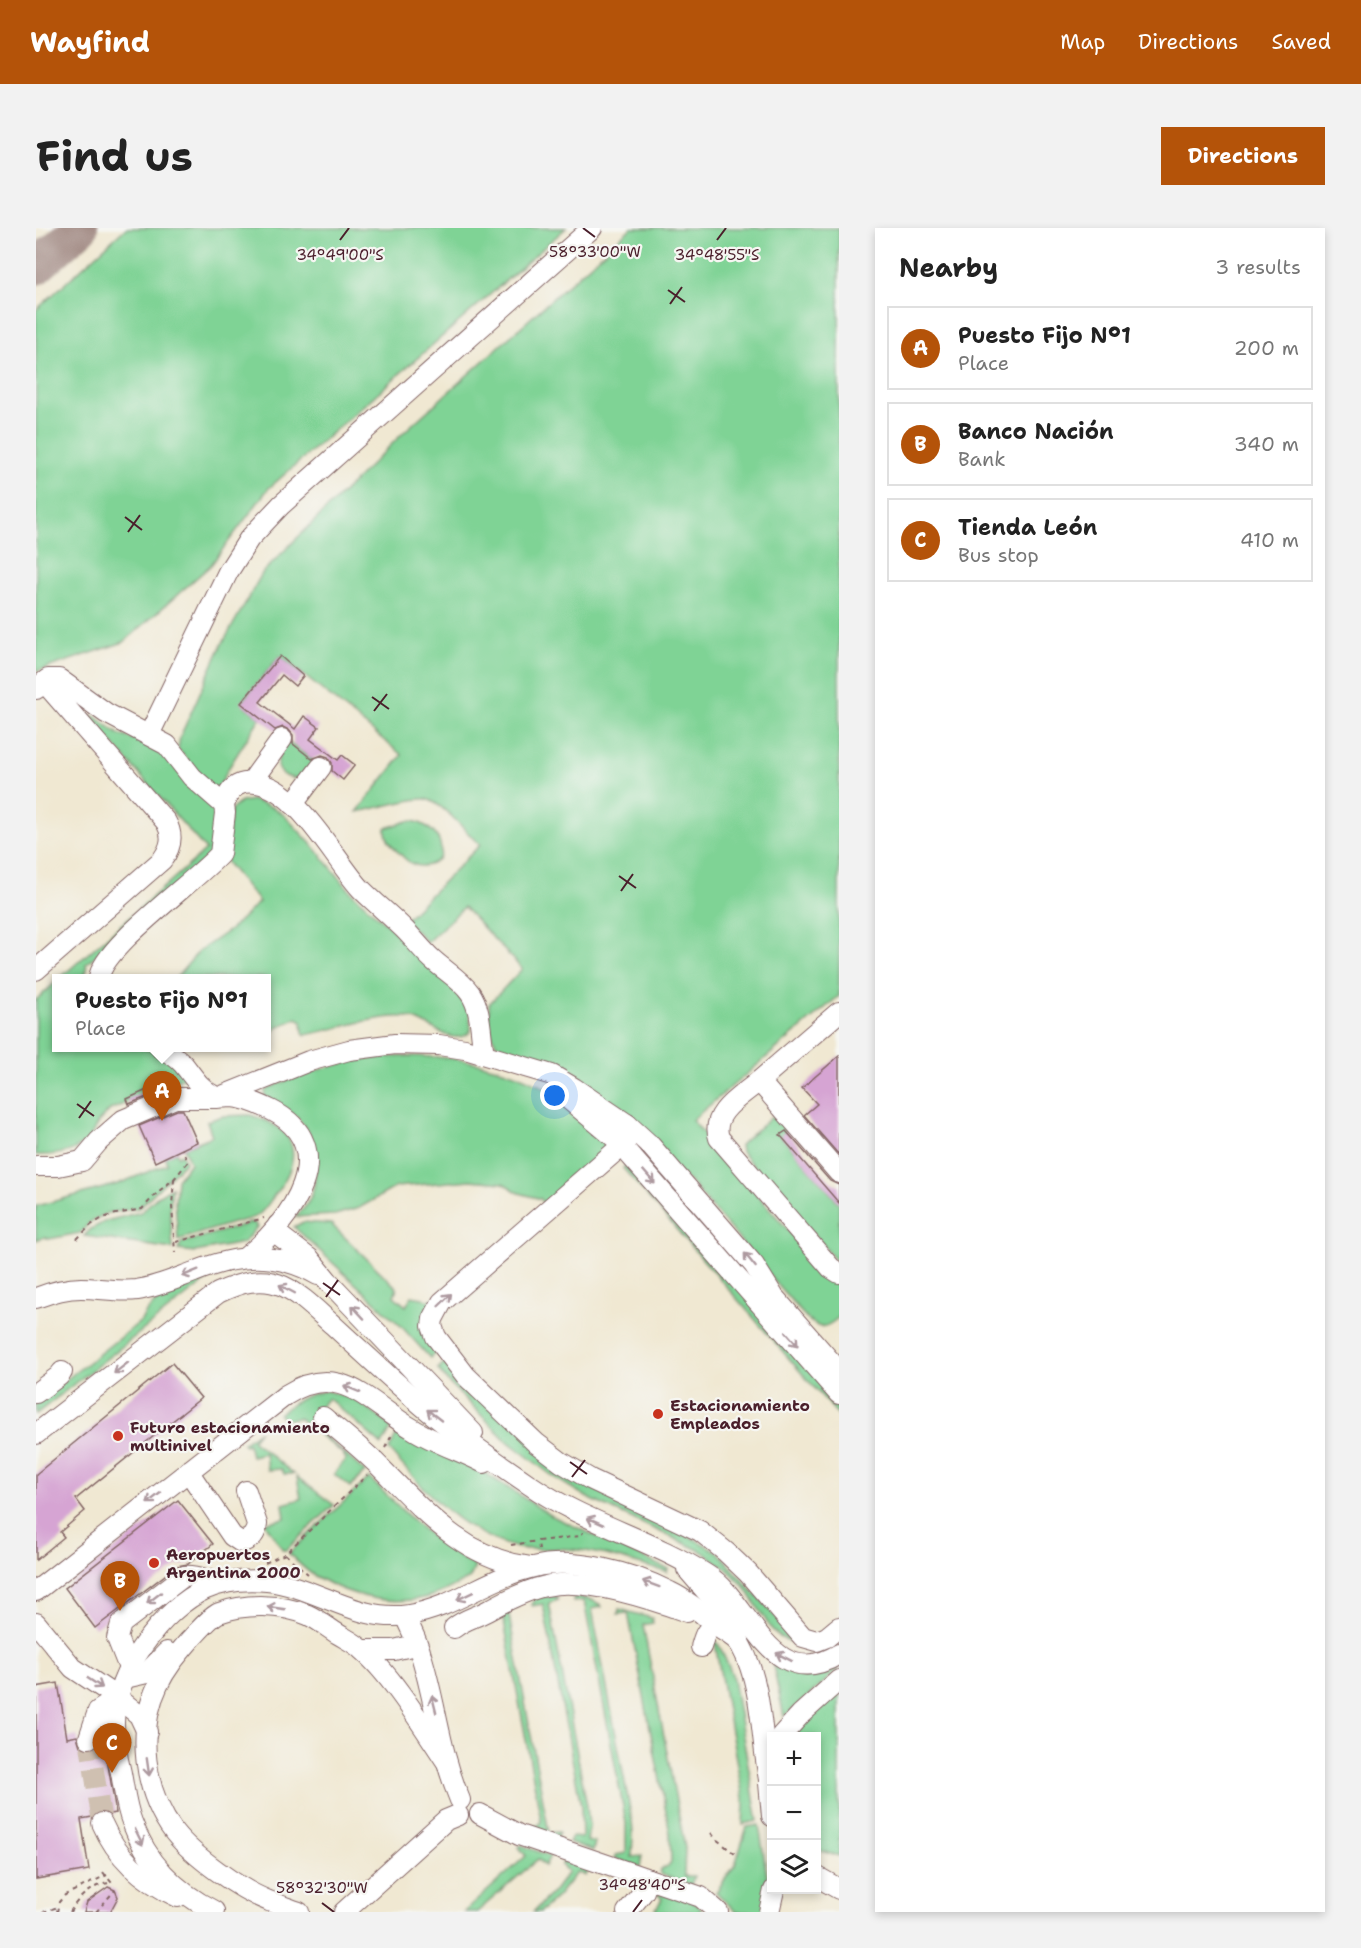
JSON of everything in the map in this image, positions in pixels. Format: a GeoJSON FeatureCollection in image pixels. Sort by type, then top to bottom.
{"type":"FeatureCollection","features":[{"type":"Feature","properties":{"kind":"street"},"geometry":{"type":"LineString","coordinates":[[148,735],[228,572],[249,539],[281,505],[592,228]]}},
{"type":"Feature","properties":{"kind":"street"},"geometry":{"type":"LineString","coordinates":[[36,970],[162,860],[171,842],[170,830],[166,822],[40,685],[54,678],[66,682],[106,713],[167,745],[192,777],[224,805]]}},
{"type":"Feature","properties":{"kind":"street"},"geometry":{"type":"LineString","coordinates":[[251,782],[282,739]]}},
{"type":"Feature","properties":{"kind":"street"},"geometry":{"type":"LineString","coordinates":[[293,804],[321,767]]}},
{"type":"Feature","properties":{"kind":"street"},"geometry":{"type":"LineString","coordinates":[[100,974],[116,948],[220,854],[224,805],[226,797],[232,790],[239,784],[251,782],[264,784],[293,804],[314,826],[361,889],[470,993],[476,1005],[484,1054]]}},
{"type":"Feature","properties":{"kind":"street"},"geometry":{"type":"LineString","coordinates":[[839,1012],[722,1113],[716,1129],[719,1138],[831,1268],[839,1273]]}},
{"type":"Feature","properties":{"kind":"street"},"geometry":{"type":"LineString","coordinates":[[217,1098],[309,1061],[349,1050],[395,1044],[439,1045],[484,1054],[539,1070],[563,1081],[627,1124],[650,1145],[747,1257],[769,1302]]}},
{"type":"Feature","properties":{"kind":"street"},"geometry":{"type":"LineString","coordinates":[[167,1052],[182,1064],[201,1088],[217,1098]]}},
{"type":"Feature","properties":{"kind":"street"},"geometry":{"type":"LineString","coordinates":[[508,1061],[558,1090],[599,1122],[769,1302],[838,1383]]}},
{"type":"Feature","properties":{"kind":"street"},"geometry":{"type":"LineString","coordinates":[[759,1081],[839,1173]]}},
{"type":"Feature","properties":{"kind":"street"},"geometry":{"type":"LineString","coordinates":[[36,1166],[58,1166],[82,1161],[99,1141],[123,1120],[175,1098],[233,1097],[272,1111],[292,1125],[299,1134],[304,1144],[307,1167],[303,1188],[274,1221],[264,1242],[246,1257]]}},
{"type":"Feature","properties":{"kind":"street"},"geometry":{"type":"LineString","coordinates":[[627,1124],[629,1139],[622,1146],[442,1302],[435,1313],[432,1326],[436,1337],[466,1376],[512,1421],[561,1462],[600,1484],[700,1531],[726,1552],[758,1584],[798,1633],[807,1640],[817,1641],[827,1637],[839,1627]]}},
{"type":"Feature","properties":{"kind":"street"},"geometry":{"type":"LineString","coordinates":[[274,1221],[280,1236],[310,1259],[328,1281],[446,1403],[498,1462]]}},
{"type":"Feature","properties":{"kind":"street"},"geometry":{"type":"LineString","coordinates":[[36,1299],[78,1288],[135,1290],[152,1287],[197,1270],[246,1257],[265,1256],[287,1262],[328,1281]]}},
{"type":"Feature","properties":{"kind":"street"},"geometry":{"type":"LineString","coordinates":[[36,1434],[218,1293],[243,1283],[269,1281],[283,1286],[307,1303],[433,1415],[531,1486]]}},
{"type":"Feature","properties":{"kind":"street"},"geometry":{"type":"LineString","coordinates":[[36,1394],[62,1372]]}},
{"type":"Feature","properties":{"kind":"street"},"geometry":{"type":"LineString","coordinates":[[36,1591],[285,1395],[306,1384],[323,1382],[356,1389],[413,1430],[709,1575],[724,1588],[764,1643],[791,1661],[810,1664],[825,1661],[839,1654]]}},
{"type":"Feature","properties":{"kind":"street"},"geometry":{"type":"LineString","coordinates":[[323,1417],[376,1463],[420,1509],[458,1540],[498,1561],[535,1566],[566,1563],[637,1579],[669,1591],[701,1611],[740,1642]]}},
{"type":"Feature","properties":{"kind":"street"},"geometry":{"type":"LineString","coordinates":[[188,1472],[232,1536],[241,1542],[254,1534],[257,1524],[246,1491]]}},
{"type":"Feature","properties":{"kind":"street"},"geometry":{"type":"LineString","coordinates":[[676,1557],[730,1619],[753,1675],[767,1757]]}},
{"type":"Feature","properties":{"kind":"street"},"geometry":{"type":"LineString","coordinates":[[127,1673],[117,1638],[121,1624],[183,1576],[196,1576],[212,1582],[225,1583],[269,1581],[308,1591],[369,1613],[405,1616],[445,1606],[494,1582],[535,1566]]}},
{"type":"Feature","properties":{"kind":"street"},"geometry":{"type":"LineString","coordinates":[[215,1911],[186,1895],[166,1878],[147,1853],[132,1822],[118,1763],[114,1722],[118,1698],[127,1673],[142,1646],[164,1621],[196,1595],[225,1583]]}},
{"type":"Feature","properties":{"kind":"street"},"geometry":{"type":"LineString","coordinates":[[454,1628],[503,1602],[545,1586],[567,1585],[591,1586],[662,1603],[714,1623]]}},
{"type":"Feature","properties":{"kind":"street"},"geometry":{"type":"LineString","coordinates":[[127,1673],[147,1674],[187,1631],[216,1614],[245,1607],[275,1607],[308,1616],[363,1650],[393,1686],[446,1761]]}},
{"type":"Feature","properties":{"kind":"street"},"geometry":{"type":"LineString","coordinates":[[216,1614],[177,1655],[162,1676],[153,1698],[147,1732],[147,1767],[152,1787],[165,1817],[175,1832],[210,1865],[257,1896],[299,1912]]}},
{"type":"Feature","properties":{"kind":"street"},"geometry":{"type":"LineString","coordinates":[[405,1616],[421,1652],[446,1761],[464,1820],[471,1821],[480,1814],[519,1835],[701,1897],[718,1912]]}},
{"type":"Feature","properties":{"kind":"street"},"geometry":{"type":"LineString","coordinates":[[36,1623],[73,1668],[139,1715],[147,1732]]}},
{"type":"Feature","properties":{"kind":"street"},"geometry":{"type":"LineString","coordinates":[[701,1647],[705,1634],[714,1623]]}},
{"type":"Feature","properties":{"kind":"street"},"geometry":{"type":"LineString","coordinates":[[363,1650],[418,1647]]}},
{"type":"Feature","properties":{"kind":"street"},"geometry":{"type":"LineString","coordinates":[[786,1732],[801,1714],[839,1680]]}},
{"type":"Feature","properties":{"kind":"street"},"geometry":{"type":"LineString","coordinates":[[89,1738],[98,1711],[118,1698]]}},
{"type":"Feature","properties":{"kind":"street"},"geometry":{"type":"LineString","coordinates":[[344,1912],[459,1807]]}},
{"type":"Feature","properties":{"kind":"street"},"geometry":{"type":"LineString","coordinates":[[102,1823],[117,1851],[142,1876],[160,1888],[215,1911]]}},
{"type":"Feature","properties":{"kind":"street"},"geometry":{"type":"LineString","coordinates":[[627,1912],[644,1891],[648,1879]]}},
{"type":"Feature","properties":{"kind":"street"},"geometry":{"type":"LineString","coordinates":[[821,1879],[839,1889]]}},
{"type":"Feature","properties":{"kind":"street"},"geometry":{"type":"LineString","coordinates":[[769,1912],[773,1894]]}},
{"type":"Feature","properties":{"kind":"street"},"geometry":{"type":"LineString","coordinates":[[257,1896],[269,1912]]}},
{"type":"Feature","properties":{"kind":"path"},"geometry":{"type":"LineString","coordinates":[[77,1239],[101,1219],[142,1209],[174,1179],[188,1162],[182,1149]]}},
{"type":"Feature","properties":{"kind":"path"},"geometry":{"type":"LineString","coordinates":[[174,1179],[172,1206],[175,1253]]}},
{"type":"Feature","properties":{"kind":"path"},"geometry":{"type":"LineString","coordinates":[[176,1242],[255,1219],[274,1221]]}},
{"type":"Feature","properties":{"kind":"path"},"geometry":{"type":"LineString","coordinates":[[384,1451],[395,1430]]}},
{"type":"Feature","properties":{"kind":"path"},"geometry":{"type":"LineString","coordinates":[[265,1563],[285,1554],[367,1475]]}},
{"type":"Feature","properties":{"kind":"path"},"geometry":{"type":"LineString","coordinates":[[508,1546],[581,1536],[589,1518]]}},
{"type":"Feature","properties":{"kind":"path"},"geometry":{"type":"LineString","coordinates":[[535,1566],[538,1541]]}},
{"type":"Feature","properties":{"kind":"path"},"geometry":{"type":"LineString","coordinates":[[285,1554],[312,1577]]}},
{"type":"Feature","properties":{"kind":"path"},"geometry":{"type":"LineString","coordinates":[[711,1833],[735,1854]]}},
{"type":"Feature","properties":{"kind":"path"},"geometry":{"type":"LineString","coordinates":[[70,1912],[89,1890],[105,1883],[112,1883],[102,1871]]}},
{"type":"Feature","properties":{"kind":"path"},"geometry":{"type":"LineString","coordinates":[[57,1912],[65,1895],[107,1875]]}},
{"type":"Feature","properties":{"kind":"path"},"geometry":{"type":"LineString","coordinates":[[96,1912],[115,1890]]}},
{"type":"Feature","properties":{"kind":"path"},"geometry":{"type":"LineString","coordinates":[[43,1912],[58,1907]]}},
{"type":"Feature","properties":{"kind":"green space"},"geometry":{"type":"Polygon","coordinates":[[[126,228],[566,228],[268,489],[211,565],[124,642],[38,671],[36,669],[36,310],[126,228]]]}},
{"type":"Feature","properties":{"kind":"green space"},"geometry":{"type":"Polygon","coordinates":[[[631,228],[839,228],[839,996],[692,1120],[839,1288],[839,1317],[823,1327],[815,1325],[801,1312],[690,1182],[538,1063],[496,1044],[489,1027],[489,1004],[522,969],[464,907],[427,942],[405,920],[480,845],[440,806],[426,799],[357,812],[402,755],[280,656],[241,703],[260,718],[216,793],[178,749],[180,737],[221,646],[263,572],[405,431],[631,228]]]}},
{"type":"Feature","properties":{"kind":"green space"},"geometry":{"type":"Polygon","coordinates":[[[89,717],[96,717],[120,735],[144,742],[163,751],[216,812],[214,851],[86,964],[85,974],[65,974],[206,850],[89,717]]]}},
{"type":"Feature","properties":{"kind":"green space"},"geometry":{"type":"Polygon","coordinates":[[[286,741],[315,762],[302,778],[289,777],[281,773],[279,769],[279,758],[286,741]]]}},
{"type":"Feature","properties":{"kind":"green space"},"geometry":{"type":"Polygon","coordinates":[[[252,800],[274,808],[285,816],[351,892],[451,982],[469,1006],[471,1029],[469,1033],[462,1037],[454,1037],[406,1017],[369,1020],[305,1035],[302,1021],[297,1018],[271,1033],[271,974],[179,974],[199,951],[231,929],[259,902],[226,859],[231,810],[241,802],[252,800]]]}},
{"type":"Feature","properties":{"kind":"green space"},"geometry":{"type":"Polygon","coordinates":[[[408,821],[424,825],[434,833],[440,843],[441,854],[432,864],[422,866],[411,863],[389,841],[386,828],[408,821]]]}},
{"type":"Feature","properties":{"kind":"green space"},"geometry":{"type":"Polygon","coordinates":[[[52,986],[52,1052],[157,1052],[162,1053],[187,1076],[110,1110],[99,1121],[92,1137],[80,1146],[61,1153],[36,1155],[36,1000],[52,986]]]}},
{"type":"Feature","properties":{"kind":"green space"},"geometry":{"type":"Polygon","coordinates":[[[411,1056],[475,1062],[516,1074],[535,1083],[570,1106],[611,1144],[545,1207],[541,1199],[519,1193],[503,1183],[470,1180],[396,1187],[359,1208],[335,1215],[295,1217],[310,1199],[315,1177],[315,1154],[303,1124],[295,1115],[265,1097],[265,1091],[286,1081],[342,1064],[368,1059],[411,1056]]]}},
{"type":"Feature","properties":{"kind":"green space"},"geometry":{"type":"Polygon","coordinates":[[[250,1115],[278,1127],[286,1135],[293,1155],[291,1167],[285,1179],[265,1208],[256,1216],[178,1240],[175,1202],[177,1179],[190,1163],[184,1148],[212,1136],[207,1121],[223,1116],[250,1115]]]}},
{"type":"Feature","properties":{"kind":"green space"},"geometry":{"type":"Polygon","coordinates":[[[774,1116],[787,1130],[781,1136],[839,1203],[839,1264],[741,1152],[740,1146],[743,1142],[774,1116]]]}},
{"type":"Feature","properties":{"kind":"green space"},"geometry":{"type":"Polygon","coordinates":[[[176,1152],[178,1156],[182,1154],[185,1162],[139,1208],[107,1213],[90,1222],[80,1233],[36,1240],[36,1206],[118,1184],[167,1164],[165,1157],[176,1152]]]}},
{"type":"Feature","properties":{"kind":"green space"},"geometry":{"type":"Polygon","coordinates":[[[630,1162],[839,1402],[839,1416],[623,1168],[630,1162]]]}},
{"type":"Feature","properties":{"kind":"green space"},"geometry":{"type":"Polygon","coordinates":[[[172,1187],[170,1208],[173,1249],[84,1236],[91,1229],[106,1221],[141,1212],[159,1195],[172,1187]]]}},
{"type":"Feature","properties":{"kind":"green space"},"geometry":{"type":"Polygon","coordinates":[[[254,1222],[257,1227],[243,1243],[195,1252],[178,1250],[181,1243],[254,1222]]]}},
{"type":"Feature","properties":{"kind":"green space"},"geometry":{"type":"Polygon","coordinates":[[[303,1222],[331,1224],[397,1288],[394,1296],[406,1306],[412,1296],[428,1301],[439,1296],[438,1350],[430,1358],[402,1327],[294,1227],[303,1222]]]}},
{"type":"Feature","properties":{"kind":"green space"},"geometry":{"type":"Polygon","coordinates":[[[217,1274],[36,1414],[36,1403],[141,1321],[146,1312],[163,1297],[217,1274]]]}},
{"type":"Feature","properties":{"kind":"green space"},"geometry":{"type":"Polygon","coordinates":[[[446,1361],[623,1500],[718,1552],[801,1645],[779,1637],[770,1627],[745,1587],[727,1569],[701,1551],[588,1498],[555,1478],[506,1440],[438,1369],[446,1361]]]}},
{"type":"Feature","properties":{"kind":"green space"},"geometry":{"type":"Polygon","coordinates":[[[326,1391],[353,1398],[392,1427],[382,1445],[328,1398],[308,1421],[365,1472],[350,1487],[334,1474],[346,1459],[342,1453],[299,1418],[285,1420],[279,1414],[301,1399],[326,1391]]]}},
{"type":"Feature","properties":{"kind":"green space"},"geometry":{"type":"Polygon","coordinates":[[[260,1430],[252,1440],[294,1474],[284,1474],[282,1469],[267,1470],[265,1453],[251,1456],[248,1444],[243,1443],[260,1430]]]}},
{"type":"Feature","properties":{"kind":"green space"},"geometry":{"type":"Polygon","coordinates":[[[398,1432],[477,1468],[552,1516],[668,1569],[667,1572],[581,1550],[514,1547],[477,1531],[444,1508],[389,1450],[398,1432]]]}},
{"type":"Feature","properties":{"kind":"green space"},"geometry":{"type":"Polygon","coordinates":[[[297,1477],[334,1505],[286,1550],[283,1550],[265,1523],[285,1518],[283,1504],[301,1499],[297,1477]]]}},
{"type":"Feature","properties":{"kind":"green space"},"geometry":{"type":"Polygon","coordinates":[[[369,1478],[432,1537],[475,1566],[470,1578],[441,1592],[421,1598],[390,1600],[374,1598],[343,1590],[315,1576],[290,1555],[289,1553],[369,1478]]]}},
{"type":"Feature","properties":{"kind":"green space"},"geometry":{"type":"Polygon","coordinates":[[[555,1596],[558,1600],[549,1603],[587,1806],[589,1826],[587,1841],[595,1843],[593,1851],[569,1842],[572,1837],[582,1838],[581,1806],[543,1604],[531,1605],[538,1597],[555,1596]]]}},
{"type":"Feature","properties":{"kind":"green space"},"geometry":{"type":"Polygon","coordinates":[[[574,1596],[592,1600],[602,1607],[592,1609],[632,1820],[632,1857],[642,1856],[640,1867],[614,1858],[616,1855],[626,1853],[626,1823],[584,1601],[573,1602],[574,1596]]]}},
{"type":"Feature","properties":{"kind":"green space"},"geometry":{"type":"Polygon","coordinates":[[[516,1604],[517,1608],[508,1610],[549,1833],[559,1832],[556,1840],[531,1831],[529,1827],[540,1824],[541,1820],[503,1616],[493,1617],[516,1604]]]}},
{"type":"Feature","properties":{"kind":"green space"},"geometry":{"type":"Polygon","coordinates":[[[619,1609],[652,1618],[653,1623],[643,1625],[685,1848],[684,1876],[694,1876],[691,1885],[660,1874],[661,1869],[671,1862],[670,1833],[628,1613],[618,1614],[619,1609]]]}},
{"type":"Feature","properties":{"kind":"green space"},"geometry":{"type":"Polygon","coordinates":[[[714,1638],[732,1674],[758,1821],[743,1824],[744,1803],[714,1638]]]}},
{"type":"Feature","properties":{"kind":"green space"},"geometry":{"type":"Polygon","coordinates":[[[773,1665],[798,1672],[813,1673],[836,1668],[838,1670],[784,1717],[773,1665]]]}},
{"type":"Feature","properties":{"kind":"green space"},"geometry":{"type":"Polygon","coordinates":[[[839,1692],[839,1856],[821,1851],[821,1732],[796,1732],[839,1692]]]}},
{"type":"Feature","properties":{"kind":"green space"},"geometry":{"type":"Polygon","coordinates":[[[759,1825],[767,1876],[768,1894],[764,1912],[736,1912],[716,1892],[735,1865],[747,1827],[759,1825]]]}},
{"type":"Feature","properties":{"kind":"green space"},"geometry":{"type":"Polygon","coordinates":[[[521,1845],[550,1856],[545,1866],[538,1859],[477,1912],[464,1912],[526,1856],[519,1847],[521,1845]]]}},
{"type":"Feature","properties":{"kind":"green space"},"geometry":{"type":"Polygon","coordinates":[[[565,1860],[588,1868],[585,1876],[577,1872],[558,1896],[540,1912],[533,1912],[553,1892],[568,1872],[561,1865],[565,1860]]]}},
{"type":"Feature","properties":{"kind":"green space"},"geometry":{"type":"Polygon","coordinates":[[[655,1891],[691,1900],[702,1909],[700,1912],[654,1912],[662,1899],[655,1891]]]}},
{"type":"Feature","properties":{"kind":"building"},"geometry":{"type":"Polygon","coordinates":[[[280,656],[303,676],[295,686],[282,675],[260,702],[295,729],[304,716],[319,727],[310,739],[338,760],[342,755],[355,765],[343,780],[332,771],[332,763],[328,757],[322,755],[312,759],[293,744],[293,735],[289,730],[283,727],[275,730],[241,703],[280,656]]]}},
{"type":"Feature","properties":{"kind":"building"},"geometry":{"type":"Polygon","coordinates":[[[839,1056],[839,1155],[804,1115],[817,1104],[802,1088],[839,1056]]]}},
{"type":"Feature","properties":{"kind":"building"},"geometry":{"type":"Polygon","coordinates":[[[169,1080],[172,1087],[129,1104],[127,1099],[169,1080]]]}},
{"type":"Feature","properties":{"kind":"building"},"geometry":{"type":"Polygon","coordinates":[[[177,1110],[183,1110],[197,1142],[155,1162],[139,1126],[177,1110]]]}},
{"type":"Feature","properties":{"kind":"building"},"geometry":{"type":"Polygon","coordinates":[[[786,1131],[830,1181],[839,1185],[839,1203],[780,1135],[786,1131]]]}},
{"type":"Feature","properties":{"kind":"building","name":"Futuro estacionamiento multinivel"},"geometry":{"type":"Polygon","coordinates":[[[172,1363],[201,1398],[76,1499],[85,1511],[60,1532],[64,1537],[36,1560],[36,1474],[172,1363]]]}},
{"type":"Feature","properties":{"kind":"building","name":"Aeropuertos Argentina 2000"},"geometry":{"type":"Polygon","coordinates":[[[178,1500],[213,1544],[188,1564],[177,1566],[95,1628],[65,1588],[178,1500]]]}},
{"type":"Feature","properties":{"kind":"building"},"geometry":{"type":"Polygon","coordinates":[[[58,1683],[67,1738],[77,1736],[80,1746],[91,1750],[97,1747],[103,1735],[116,1813],[109,1814],[102,1811],[92,1817],[81,1819],[89,1870],[36,1879],[36,1687],[58,1683]]]}},
{"type":"Feature","properties":{"kind":"building"},"geometry":{"type":"Polygon","coordinates":[[[108,1887],[115,1890],[118,1897],[110,1912],[84,1912],[87,1902],[108,1887]]]}},
{"type":"Feature","properties":{"kind":"taxiway"},"geometry":{"type":"LineString","coordinates":[[36,267],[80,228]]}},
{"type":"Feature","properties":{"kind":"tunnel"},"geometry":{"type":"LineString","coordinates":[[89,1738],[102,1823]]}},
{"type":"Feature","properties":{"kind":"place","name":"Puesto Fijo N°1"},"geometry":{"type":"Point","coordinates":[162,1121]}},
{"type":"Feature","properties":{"kind":"place","name":"Estacionamiento Empleados"},"geometry":{"type":"Point","coordinates":[658,1414]}},
{"type":"Feature","properties":{"kind":"place","name":"Futuro estacionamiento multinivel"},"geometry":{"type":"Point","coordinates":[118,1436]}},
{"type":"Feature","properties":{"kind":"place","name":"Aeropuertos Argentina 2000"},"geometry":{"type":"Point","coordinates":[154,1563]}},
{"type":"Feature","properties":{"kind":"place","name":"Banco Nación"},"geometry":{"type":"Point","coordinates":[120,1611]}},
{"type":"Feature","properties":{"kind":"place","name":"Tienda León"},"geometry":{"type":"Point","coordinates":[112,1773]}}]}
